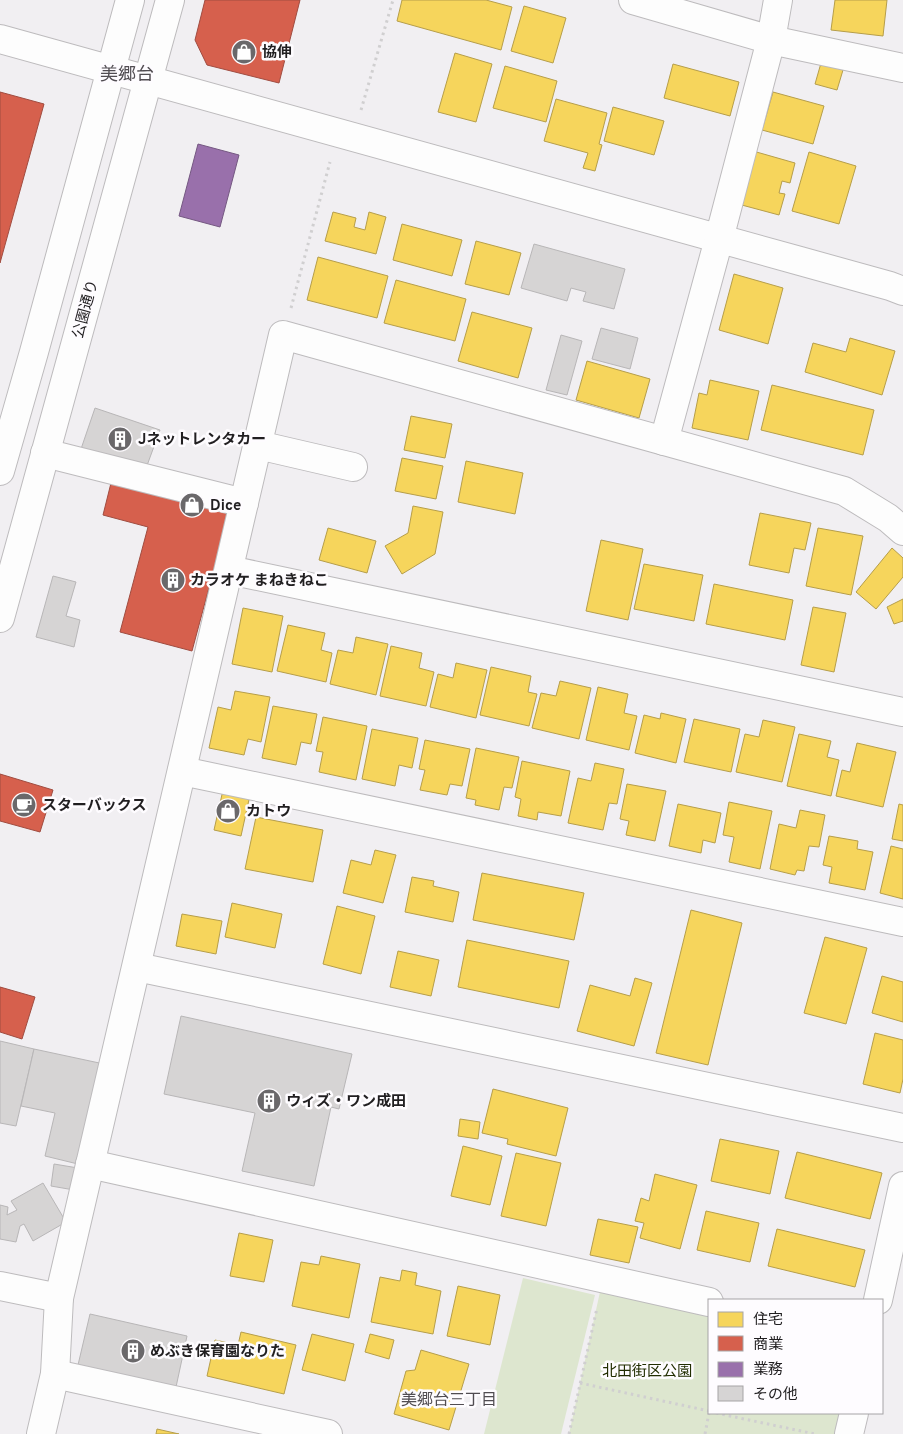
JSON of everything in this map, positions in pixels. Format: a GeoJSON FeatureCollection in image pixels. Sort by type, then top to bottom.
{"type":"FeatureCollection","features":[{"type":"Feature","properties":{"kind":"street"},"geometry":{"type":"LineString","coordinates":[[0,471],[37,343],[130,0]]}},
{"type":"Feature","properties":{"kind":"street","name":"公園通り"},"geometry":{"type":"LineString","coordinates":[[0,618],[170,0]]}},
{"type":"Feature","properties":{"kind":"street"},"geometry":{"type":"LineString","coordinates":[[633,0],[771,40],[903,68]]}},
{"type":"Feature","properties":{"kind":"street"},"geometry":{"type":"LineString","coordinates":[[664,441],[720,239],[771,40],[778,0]]}},
{"type":"Feature","properties":{"kind":"street"},"geometry":{"type":"LineString","coordinates":[[0,39],[890,286],[903,292]]}},
{"type":"Feature","properties":{"kind":"street"},"geometry":{"type":"LineString","coordinates":[[41,1434],[55,1374],[59,1298],[283,335],[844,491],[888,518],[903,531]]}},
{"type":"Feature","properties":{"kind":"street"},"geometry":{"type":"LineString","coordinates":[[258,445],[353,467]]}},
{"type":"Feature","properties":{"kind":"street"},"geometry":{"type":"LineString","coordinates":[[45,454],[244,504]]}},
{"type":"Feature","properties":{"kind":"street"},"geometry":{"type":"LineString","coordinates":[[229,570],[903,712]]}},
{"type":"Feature","properties":{"kind":"street"},"geometry":{"type":"LineString","coordinates":[[182,771],[903,922]]}},
{"type":"Feature","properties":{"kind":"street"},"geometry":{"type":"LineString","coordinates":[[136,966],[903,1128]]}},
{"type":"Feature","properties":{"kind":"street"},"geometry":{"type":"LineString","coordinates":[[90,1164],[708,1302]]}},
{"type":"Feature","properties":{"kind":"street"},"geometry":{"type":"LineString","coordinates":[[878,1299],[903,1186]]}},
{"type":"Feature","properties":{"kind":"street"},"geometry":{"type":"LineString","coordinates":[[0,1286],[59,1298]]}},
{"type":"Feature","properties":{"kind":"street"},"geometry":{"type":"LineString","coordinates":[[55,1374],[328,1434]]}},
{"type":"Feature","properties":{"kind":"street"},"geometry":{"type":"LineString","coordinates":[[849,1434],[854,1414]]}},
{"type":"Feature","properties":{"kind":"path"},"geometry":{"type":"LineString","coordinates":[[360,110],[393,0]]}},
{"type":"Feature","properties":{"kind":"path"},"geometry":{"type":"LineString","coordinates":[[283,335],[332,154]]}},
{"type":"Feature","properties":{"kind":"path"},"geometry":{"type":"LineString","coordinates":[[569,1434],[603,1278]]}},
{"type":"Feature","properties":{"kind":"path"},"geometry":{"type":"LineString","coordinates":[[580,1384],[708,1412]]}},
{"type":"Feature","properties":{"kind":"path"},"geometry":{"type":"LineString","coordinates":[[705,1434],[709,1414]]}},
{"type":"Feature","properties":{"kind":"path"},"geometry":{"type":"LineString","coordinates":[[721,1414],[815,1434]]}},
{"type":"Feature","properties":{"kind":"green space"},"geometry":{"type":"Polygon","coordinates":[[[523,1278],[595,1295],[561,1434],[484,1434],[523,1278]]]}},
{"type":"Feature","properties":{"kind":"green space","name":"北田街区公園"},"geometry":{"type":"Polygon","coordinates":[[[603,1278],[708,1302],[708,1414],[851,1414],[847,1434],[569,1434],[603,1278]]]}},
{"type":"Feature","properties":{"kind":"building: 住宅"},"geometry":{"type":"Polygon","coordinates":[[[402,0],[486,0],[512,7],[501,50],[397,21],[402,0]]]}},
{"type":"Feature","properties":{"kind":"building: 住宅"},"geometry":{"type":"Polygon","coordinates":[[[835,0],[887,0],[883,36],[831,30],[835,0]]]}},
{"type":"Feature","properties":{"kind":"building: 住宅"},"geometry":{"type":"Polygon","coordinates":[[[524,6],[566,18],[553,63],[511,51],[524,6]]]}},
{"type":"Feature","properties":{"kind":"building: 住宅"},"geometry":{"type":"Polygon","coordinates":[[[455,53],[492,64],[476,122],[438,112],[455,53]]]}},
{"type":"Feature","properties":{"kind":"building: 住宅"},"geometry":{"type":"Polygon","coordinates":[[[821,63],[843,70],[837,90],[815,84],[821,63]]]}},
{"type":"Feature","properties":{"kind":"building: 住宅"},"geometry":{"type":"Polygon","coordinates":[[[673,64],[739,82],[730,116],[664,98],[673,64]]]}},
{"type":"Feature","properties":{"kind":"building: 住宅"},"geometry":{"type":"Polygon","coordinates":[[[505,66],[557,81],[546,122],[493,108],[505,66]]]}},
{"type":"Feature","properties":{"kind":"building: 住宅"},"geometry":{"type":"Polygon","coordinates":[[[773,92],[824,106],[813,144],[762,130],[773,92]]]}},
{"type":"Feature","properties":{"kind":"building: 住宅"},"geometry":{"type":"Polygon","coordinates":[[[556,99],[607,113],[599,144],[602,145],[595,171],[583,168],[588,153],[544,141],[556,99]]]}},
{"type":"Feature","properties":{"kind":"building: 住宅"},"geometry":{"type":"Polygon","coordinates":[[[613,107],[664,121],[654,155],[604,141],[613,107]]]}},
{"type":"Feature","properties":{"kind":"building: 住宅"},"geometry":{"type":"Polygon","coordinates":[[[753,151],[795,163],[790,183],[782,181],[779,193],[785,194],[779,215],[738,204],[753,151]]]}},
{"type":"Feature","properties":{"kind":"building: 住宅"},"geometry":{"type":"Polygon","coordinates":[[[809,152],[856,166],[839,224],[792,211],[809,152]]]}},
{"type":"Feature","properties":{"kind":"building: 住宅"},"geometry":{"type":"Polygon","coordinates":[[[333,212],[356,218],[354,227],[365,230],[369,212],[386,217],[376,254],[325,241],[333,212]]]}},
{"type":"Feature","properties":{"kind":"building: 住宅"},"geometry":{"type":"Polygon","coordinates":[[[402,224],[462,240],[452,276],[393,260],[402,224]]]}},
{"type":"Feature","properties":{"kind":"building: 住宅"},"geometry":{"type":"Polygon","coordinates":[[[476,241],[521,253],[509,295],[465,284],[476,241]]]}},
{"type":"Feature","properties":{"kind":"building: 住宅"},"geometry":{"type":"Polygon","coordinates":[[[318,257],[388,276],[377,318],[307,300],[318,257]]]}},
{"type":"Feature","properties":{"kind":"building: 住宅"},"geometry":{"type":"Polygon","coordinates":[[[734,274],[783,288],[768,344],[719,330],[734,274]]]}},
{"type":"Feature","properties":{"kind":"building: 住宅"},"geometry":{"type":"Polygon","coordinates":[[[396,280],[466,299],[455,341],[384,323],[396,280]]]}},
{"type":"Feature","properties":{"kind":"building: 住宅"},"geometry":{"type":"Polygon","coordinates":[[[472,312],[532,328],[518,378],[458,361],[472,312]]]}},
{"type":"Feature","properties":{"kind":"building: 住宅"},"geometry":{"type":"Polygon","coordinates":[[[850,338],[895,351],[882,395],[805,372],[813,343],[846,352],[850,338]]]}},
{"type":"Feature","properties":{"kind":"building: 住宅"},"geometry":{"type":"Polygon","coordinates":[[[587,361],[650,379],[639,418],[576,400],[587,361]]]}},
{"type":"Feature","properties":{"kind":"building: 住宅"},"geometry":{"type":"Polygon","coordinates":[[[710,380],[759,391],[748,440],[692,428],[699,393],[707,395],[710,380]]]}},
{"type":"Feature","properties":{"kind":"building: 住宅"},"geometry":{"type":"Polygon","coordinates":[[[772,385],[874,410],[863,455],[761,430],[772,385]]]}},
{"type":"Feature","properties":{"kind":"building: 住宅"},"geometry":{"type":"Polygon","coordinates":[[[411,416],[452,424],[445,458],[404,450],[411,416]]]}},
{"type":"Feature","properties":{"kind":"building: 住宅"},"geometry":{"type":"Polygon","coordinates":[[[402,458],[443,466],[436,499],[395,491],[402,458]]]}},
{"type":"Feature","properties":{"kind":"building: 住宅"},"geometry":{"type":"Polygon","coordinates":[[[466,461],[523,473],[515,514],[458,502],[466,461]]]}},
{"type":"Feature","properties":{"kind":"building: 住宅"},"geometry":{"type":"Polygon","coordinates":[[[413,506],[443,512],[435,554],[402,574],[385,546],[408,533],[413,506]]]}},
{"type":"Feature","properties":{"kind":"building: 住宅"},"geometry":{"type":"Polygon","coordinates":[[[760,513],[811,523],[805,550],[794,548],[789,573],[749,565],[760,513]]]}},
{"type":"Feature","properties":{"kind":"building: 住宅"},"geometry":{"type":"Polygon","coordinates":[[[328,528],[376,541],[367,573],[319,560],[328,528]]]}},
{"type":"Feature","properties":{"kind":"building: 住宅"},"geometry":{"type":"Polygon","coordinates":[[[818,528],[863,536],[851,595],[806,586],[818,528]]]}},
{"type":"Feature","properties":{"kind":"building: 住宅"},"geometry":{"type":"Polygon","coordinates":[[[601,540],[643,549],[628,620],[586,611],[601,540]]]}},
{"type":"Feature","properties":{"kind":"building: 住宅"},"geometry":{"type":"Polygon","coordinates":[[[892,548],[903,558],[903,577],[876,609],[856,592],[892,548]]]}},
{"type":"Feature","properties":{"kind":"building: 住宅"},"geometry":{"type":"Polygon","coordinates":[[[644,564],[703,575],[694,621],[634,609],[644,564]]]}},
{"type":"Feature","properties":{"kind":"building: 住宅"},"geometry":{"type":"Polygon","coordinates":[[[714,584],[793,600],[785,640],[706,624],[714,584]]]}},
{"type":"Feature","properties":{"kind":"building: 住宅"},"geometry":{"type":"Polygon","coordinates":[[[903,599],[903,621],[894,624],[887,607],[903,599]]]}},
{"type":"Feature","properties":{"kind":"building: 住宅"},"geometry":{"type":"Polygon","coordinates":[[[813,607],[846,613],[834,672],[801,665],[813,607]]]}},
{"type":"Feature","properties":{"kind":"building: 住宅"},"geometry":{"type":"Polygon","coordinates":[[[243,608],[283,616],[272,672],[232,664],[243,608]]]}},
{"type":"Feature","properties":{"kind":"building: 住宅"},"geometry":{"type":"Polygon","coordinates":[[[288,625],[325,633],[321,650],[332,653],[326,682],[277,671],[288,625]]]}},
{"type":"Feature","properties":{"kind":"building: 住宅"},"geometry":{"type":"Polygon","coordinates":[[[356,637],[388,644],[376,695],[330,684],[338,650],[353,653],[356,637]]]}},
{"type":"Feature","properties":{"kind":"building: 住宅"},"geometry":{"type":"Polygon","coordinates":[[[391,646],[422,653],[419,668],[434,672],[426,706],[380,696],[391,646]]]}},
{"type":"Feature","properties":{"kind":"building: 住宅"},"geometry":{"type":"Polygon","coordinates":[[[456,663],[487,670],[476,718],[430,707],[438,674],[453,678],[456,663]]]}},
{"type":"Feature","properties":{"kind":"building: 住宅"},"geometry":{"type":"Polygon","coordinates":[[[491,667],[531,676],[528,692],[537,694],[529,726],[480,715],[491,667]]]}},
{"type":"Feature","properties":{"kind":"building: 住宅"},"geometry":{"type":"Polygon","coordinates":[[[560,681],[591,688],[579,739],[532,728],[541,693],[556,696],[560,681]]]}},
{"type":"Feature","properties":{"kind":"building: 住宅"},"geometry":{"type":"Polygon","coordinates":[[[598,687],[628,694],[624,713],[637,716],[629,750],[586,740],[598,687]]]}},
{"type":"Feature","properties":{"kind":"building: 住宅"},"geometry":{"type":"Polygon","coordinates":[[[235,691],[270,697],[261,742],[248,739],[244,755],[209,748],[218,707],[231,710],[235,691]]]}},
{"type":"Feature","properties":{"kind":"building: 住宅"},"geometry":{"type":"Polygon","coordinates":[[[273,706],[317,714],[311,744],[301,742],[296,765],[262,758],[273,706]]]}},
{"type":"Feature","properties":{"kind":"building: 住宅"},"geometry":{"type":"Polygon","coordinates":[[[661,713],[686,719],[676,763],[635,753],[644,715],[660,719],[661,713]]]}},
{"type":"Feature","properties":{"kind":"building: 住宅"},"geometry":{"type":"Polygon","coordinates":[[[323,717],[367,726],[356,780],[319,772],[323,752],[316,751],[323,717]]]}},
{"type":"Feature","properties":{"kind":"building: 住宅"},"geometry":{"type":"Polygon","coordinates":[[[694,719],[740,729],[731,772],[684,762],[694,719]]]}},
{"type":"Feature","properties":{"kind":"building: 住宅"},"geometry":{"type":"Polygon","coordinates":[[[763,720],[795,727],[782,782],[736,772],[745,734],[759,737],[763,720]]]}},
{"type":"Feature","properties":{"kind":"building: 住宅"},"geometry":{"type":"Polygon","coordinates":[[[372,729],[418,738],[412,768],[399,765],[395,786],[362,779],[372,729]]]}},
{"type":"Feature","properties":{"kind":"building: 住宅"},"geometry":{"type":"Polygon","coordinates":[[[799,734],[831,741],[827,757],[839,760],[831,796],[787,786],[799,734]]]}},
{"type":"Feature","properties":{"kind":"building: 住宅"},"geometry":{"type":"Polygon","coordinates":[[[425,740],[470,749],[462,786],[450,784],[447,795],[420,790],[425,770],[419,769],[425,740]]]}},
{"type":"Feature","properties":{"kind":"building: 住宅"},"geometry":{"type":"Polygon","coordinates":[[[857,743],[896,752],[883,807],[836,796],[842,770],[850,772],[857,743]]]}},
{"type":"Feature","properties":{"kind":"building: 住宅"},"geometry":{"type":"Polygon","coordinates":[[[476,748],[519,757],[512,788],[504,787],[499,810],[475,805],[476,800],[466,798],[476,748]]]}},
{"type":"Feature","properties":{"kind":"building: 住宅"},"geometry":{"type":"Polygon","coordinates":[[[522,761],[570,771],[561,816],[538,812],[537,820],[518,816],[521,799],[515,797],[522,761]]]}},
{"type":"Feature","properties":{"kind":"building: 住宅"},"geometry":{"type":"Polygon","coordinates":[[[595,763],[624,769],[617,804],[609,803],[603,830],[568,823],[578,778],[591,781],[595,763]]]}},
{"type":"Feature","properties":{"kind":"building: 住宅"},"geometry":{"type":"Polygon","coordinates":[[[627,784],[666,791],[655,841],[626,835],[629,821],[620,819],[627,784]]]}},
{"type":"Feature","properties":{"kind":"building: 住宅"},"geometry":{"type":"Polygon","coordinates":[[[223,790],[250,795],[241,836],[214,830],[223,790]]]}},
{"type":"Feature","properties":{"kind":"building: 住宅"},"geometry":{"type":"Polygon","coordinates":[[[729,802],[772,811],[760,869],[729,862],[734,837],[723,835],[729,802]]]}},
{"type":"Feature","properties":{"kind":"building: 住宅"},"geometry":{"type":"Polygon","coordinates":[[[678,804],[721,813],[715,843],[703,840],[701,853],[669,846],[678,804]]]}},
{"type":"Feature","properties":{"kind":"building: 住宅"},"geometry":{"type":"Polygon","coordinates":[[[899,804],[903,805],[903,841],[892,839],[899,804]]]}},
{"type":"Feature","properties":{"kind":"building: 住宅"},"geometry":{"type":"Polygon","coordinates":[[[800,810],[825,815],[819,847],[809,846],[804,871],[797,870],[795,875],[770,869],[779,824],[796,828],[800,810]]]}},
{"type":"Feature","properties":{"kind":"building: 住宅"},"geometry":{"type":"Polygon","coordinates":[[[256,817],[323,830],[313,882],[245,869],[256,817]]]}},
{"type":"Feature","properties":{"kind":"building: 住宅"},"geometry":{"type":"Polygon","coordinates":[[[829,836],[858,841],[857,849],[873,852],[865,890],[829,883],[832,867],[823,865],[829,836]]]}},
{"type":"Feature","properties":{"kind":"building: 住宅"},"geometry":{"type":"Polygon","coordinates":[[[891,846],[903,849],[903,899],[880,893],[891,846]]]}},
{"type":"Feature","properties":{"kind":"building: 住宅"},"geometry":{"type":"Polygon","coordinates":[[[375,850],[396,855],[383,903],[343,893],[351,860],[371,865],[375,850]]]}},
{"type":"Feature","properties":{"kind":"building: 住宅"},"geometry":{"type":"Polygon","coordinates":[[[482,873],[584,893],[574,940],[473,920],[482,873]]]}},
{"type":"Feature","properties":{"kind":"building: 住宅"},"geometry":{"type":"Polygon","coordinates":[[[412,877],[434,881],[433,886],[459,892],[453,922],[405,912],[412,877]]]}},
{"type":"Feature","properties":{"kind":"building: 住宅"},"geometry":{"type":"Polygon","coordinates":[[[232,903],[282,914],[275,948],[225,937],[232,903]]]}},
{"type":"Feature","properties":{"kind":"building: 住宅"},"geometry":{"type":"Polygon","coordinates":[[[337,906],[375,916],[361,974],[323,964],[337,906]]]}},
{"type":"Feature","properties":{"kind":"building: 住宅"},"geometry":{"type":"Polygon","coordinates":[[[691,910],[742,923],[708,1065],[656,1053],[691,910]]]}},
{"type":"Feature","properties":{"kind":"building: 住宅"},"geometry":{"type":"Polygon","coordinates":[[[182,914],[222,921],[216,954],[176,946],[182,914]]]}},
{"type":"Feature","properties":{"kind":"building: 住宅"},"geometry":{"type":"Polygon","coordinates":[[[825,937],[867,948],[846,1024],[804,1013],[825,937]]]}},
{"type":"Feature","properties":{"kind":"building: 住宅"},"geometry":{"type":"Polygon","coordinates":[[[467,940],[569,961],[559,1008],[458,987],[467,940]]]}},
{"type":"Feature","properties":{"kind":"building: 住宅"},"geometry":{"type":"Polygon","coordinates":[[[398,951],[439,960],[431,996],[390,987],[398,951]]]}},
{"type":"Feature","properties":{"kind":"building: 住宅"},"geometry":{"type":"Polygon","coordinates":[[[882,976],[903,982],[903,1022],[872,1013],[882,976]]]}},
{"type":"Feature","properties":{"kind":"building: 住宅"},"geometry":{"type":"Polygon","coordinates":[[[635,978],[652,983],[634,1046],[577,1031],[590,985],[630,996],[635,978]]]}},
{"type":"Feature","properties":{"kind":"building: 住宅"},"geometry":{"type":"Polygon","coordinates":[[[875,1033],[903,1040],[903,1079],[900,1093],[863,1084],[875,1033]]]}},
{"type":"Feature","properties":{"kind":"building: 住宅"},"geometry":{"type":"Polygon","coordinates":[[[493,1089],[568,1108],[556,1156],[507,1144],[508,1139],[482,1133],[493,1089]]]}},
{"type":"Feature","properties":{"kind":"building: 住宅"},"geometry":{"type":"Polygon","coordinates":[[[460,1119],[480,1122],[478,1139],[458,1136],[460,1119]]]}},
{"type":"Feature","properties":{"kind":"building: 住宅"},"geometry":{"type":"Polygon","coordinates":[[[720,1139],[779,1151],[770,1194],[711,1181],[720,1139]]]}},
{"type":"Feature","properties":{"kind":"building: 住宅"},"geometry":{"type":"Polygon","coordinates":[[[463,1146],[502,1156],[490,1205],[451,1196],[463,1146]]]}},
{"type":"Feature","properties":{"kind":"building: 住宅"},"geometry":{"type":"Polygon","coordinates":[[[797,1152],[882,1173],[870,1219],[785,1198],[797,1152]]]}},
{"type":"Feature","properties":{"kind":"building: 住宅"},"geometry":{"type":"Polygon","coordinates":[[[516,1153],[561,1163],[546,1226],[501,1216],[516,1153]]]}},
{"type":"Feature","properties":{"kind":"building: 住宅"},"geometry":{"type":"Polygon","coordinates":[[[655,1174],[697,1185],[680,1249],[640,1238],[644,1223],[635,1221],[641,1198],[649,1201],[655,1174]]]}},
{"type":"Feature","properties":{"kind":"building: 住宅"},"geometry":{"type":"Polygon","coordinates":[[[706,1211],[759,1223],[750,1262],[697,1250],[706,1211]]]}},
{"type":"Feature","properties":{"kind":"building: 住宅"},"geometry":{"type":"Polygon","coordinates":[[[598,1219],[638,1227],[629,1263],[590,1255],[598,1219]]]}},
{"type":"Feature","properties":{"kind":"building: 住宅"},"geometry":{"type":"Polygon","coordinates":[[[777,1229],[865,1250],[855,1287],[768,1266],[777,1229]]]}},
{"type":"Feature","properties":{"kind":"building: 住宅"},"geometry":{"type":"Polygon","coordinates":[[[239,1233],[273,1240],[264,1282],[230,1276],[239,1233]]]}},
{"type":"Feature","properties":{"kind":"building: 住宅"},"geometry":{"type":"Polygon","coordinates":[[[321,1256],[360,1264],[349,1318],[292,1306],[301,1262],[319,1265],[321,1256]]]}},
{"type":"Feature","properties":{"kind":"building: 住宅"},"geometry":{"type":"Polygon","coordinates":[[[402,1270],[417,1273],[415,1285],[441,1291],[433,1334],[371,1322],[380,1277],[400,1281],[402,1270]]]}},
{"type":"Feature","properties":{"kind":"building: 住宅"},"geometry":{"type":"Polygon","coordinates":[[[458,1286],[500,1295],[490,1345],[447,1336],[458,1286]]]}},
{"type":"Feature","properties":{"kind":"building: 住宅"},"geometry":{"type":"Polygon","coordinates":[[[241,1332],[296,1345],[284,1394],[207,1376],[215,1340],[238,1345],[241,1332]]]}},
{"type":"Feature","properties":{"kind":"building: 住宅"},"geometry":{"type":"Polygon","coordinates":[[[312,1334],[354,1344],[345,1381],[302,1370],[312,1334]]]}},
{"type":"Feature","properties":{"kind":"building: 住宅"},"geometry":{"type":"Polygon","coordinates":[[[370,1334],[394,1340],[389,1359],[365,1352],[370,1334]]]}},
{"type":"Feature","properties":{"kind":"building: 住宅"},"geometry":{"type":"Polygon","coordinates":[[[421,1350],[469,1364],[449,1430],[394,1414],[406,1371],[415,1370],[421,1350]]]}},
{"type":"Feature","properties":{"kind":"building: 住宅"},"geometry":{"type":"Polygon","coordinates":[[[157,1429],[179,1434],[156,1434],[157,1429]]]}},
{"type":"Feature","properties":{"kind":"building: 商業","name":"協伸"},"geometry":{"type":"Polygon","coordinates":[[[205,0],[300,0],[279,83],[207,65],[195,40],[205,0]]]}},
{"type":"Feature","properties":{"kind":"building: 商業"},"geometry":{"type":"Polygon","coordinates":[[[0,92],[44,104],[0,263],[0,92]]]}},
{"type":"Feature","properties":{"kind":"building: 商業","name":"カラオケ まねきねこ"},"geometry":{"type":"Polygon","coordinates":[[[113,475],[231,506],[192,651],[120,632],[148,527],[103,515],[113,475]]]}},
{"type":"Feature","properties":{"kind":"building: 商業","name":"スターバックス"},"geometry":{"type":"Polygon","coordinates":[[[0,774],[53,790],[40,832],[0,821],[0,774]]]}},
{"type":"Feature","properties":{"kind":"building: 商業"},"geometry":{"type":"Polygon","coordinates":[[[0,987],[35,997],[22,1039],[0,1032],[0,987]]]}},
{"type":"Feature","properties":{"kind":"building: 業務"},"geometry":{"type":"Polygon","coordinates":[[[198,144],[239,155],[220,227],[179,216],[198,144]]]}},
{"type":"Feature","properties":{"kind":"building: その他"},"geometry":{"type":"Polygon","coordinates":[[[534,244],[625,269],[614,309],[583,301],[586,292],[571,288],[567,301],[521,288],[534,244]]]}},
{"type":"Feature","properties":{"kind":"building: その他"},"geometry":{"type":"Polygon","coordinates":[[[601,328],[638,338],[630,369],[592,359],[601,328]]]}},
{"type":"Feature","properties":{"kind":"building: その他"},"geometry":{"type":"Polygon","coordinates":[[[561,335],[582,341],[567,395],[546,390],[561,335]]]}},
{"type":"Feature","properties":{"kind":"building: その他","name":"Jネットレンタカー"},"geometry":{"type":"Polygon","coordinates":[[[95,408],[160,430],[145,471],[81,449],[95,408]]]}},
{"type":"Feature","properties":{"kind":"building: その他"},"geometry":{"type":"Polygon","coordinates":[[[53,576],[76,582],[66,616],[80,620],[74,647],[36,637],[53,576]]]}},
{"type":"Feature","properties":{"kind":"building: その他","name":"ウィズ・ワン成田"},"geometry":{"type":"Polygon","coordinates":[[[181,1016],[352,1054],[339,1109],[331,1107],[314,1186],[242,1171],[255,1113],[164,1094],[181,1016]]]}},
{"type":"Feature","properties":{"kind":"building: その他"},"geometry":{"type":"Polygon","coordinates":[[[0,1041],[34,1049],[16,1126],[0,1123],[0,1041]]]}},
{"type":"Feature","properties":{"kind":"building: その他"},"geometry":{"type":"Polygon","coordinates":[[[34,1049],[104,1064],[82,1165],[45,1156],[55,1113],[21,1106],[34,1049]]]}},
{"type":"Feature","properties":{"kind":"building: その他"},"geometry":{"type":"Polygon","coordinates":[[[54,1164],[78,1168],[74,1190],[51,1186],[54,1164]]]}},
{"type":"Feature","properties":{"kind":"building: その他"},"geometry":{"type":"Polygon","coordinates":[[[43,1183],[66,1222],[33,1241],[24,1224],[20,1226],[16,1242],[0,1239],[0,1205],[8,1207],[7,1215],[17,1210],[11,1201],[43,1183]]]}},
{"type":"Feature","properties":{"kind":"building: その他","name":"めぶき保育園なりた"},"geometry":{"type":"Polygon","coordinates":[[[90,1314],[187,1336],[176,1387],[78,1365],[90,1314]]]}},
{"type":"Feature","properties":{"kind":"place","name":"協伸"},"geometry":{"type":"Point","coordinates":[244,52]}},
{"type":"Feature","properties":{"kind":"place","name":"Jネットレンタカー"},"geometry":{"type":"Point","coordinates":[120,439]}},
{"type":"Feature","properties":{"kind":"place","name":"Dice"},"geometry":{"type":"Point","coordinates":[192,505]}},
{"type":"Feature","properties":{"kind":"place","name":"カラオケ まねきねこ"},"geometry":{"type":"Point","coordinates":[173,580]}},
{"type":"Feature","properties":{"kind":"place","name":"スターバックス"},"geometry":{"type":"Point","coordinates":[24,805]}},
{"type":"Feature","properties":{"kind":"place","name":"カトウ"},"geometry":{"type":"Point","coordinates":[228,811]}},
{"type":"Feature","properties":{"kind":"place","name":"ウィズ・ワン成田"},"geometry":{"type":"Point","coordinates":[269,1101]}},
{"type":"Feature","properties":{"kind":"place","name":"めぶき保育園なりた"},"geometry":{"type":"Point","coordinates":[133,1351]}},
{"type":"Feature","properties":{"kind":"district","name":"美郷台"},"geometry":{"type":"Point","coordinates":[127,74]}},
{"type":"Feature","properties":{"kind":"district","name":"美郷台三丁目"},"geometry":{"type":"Point","coordinates":[449,1399]}}]}
